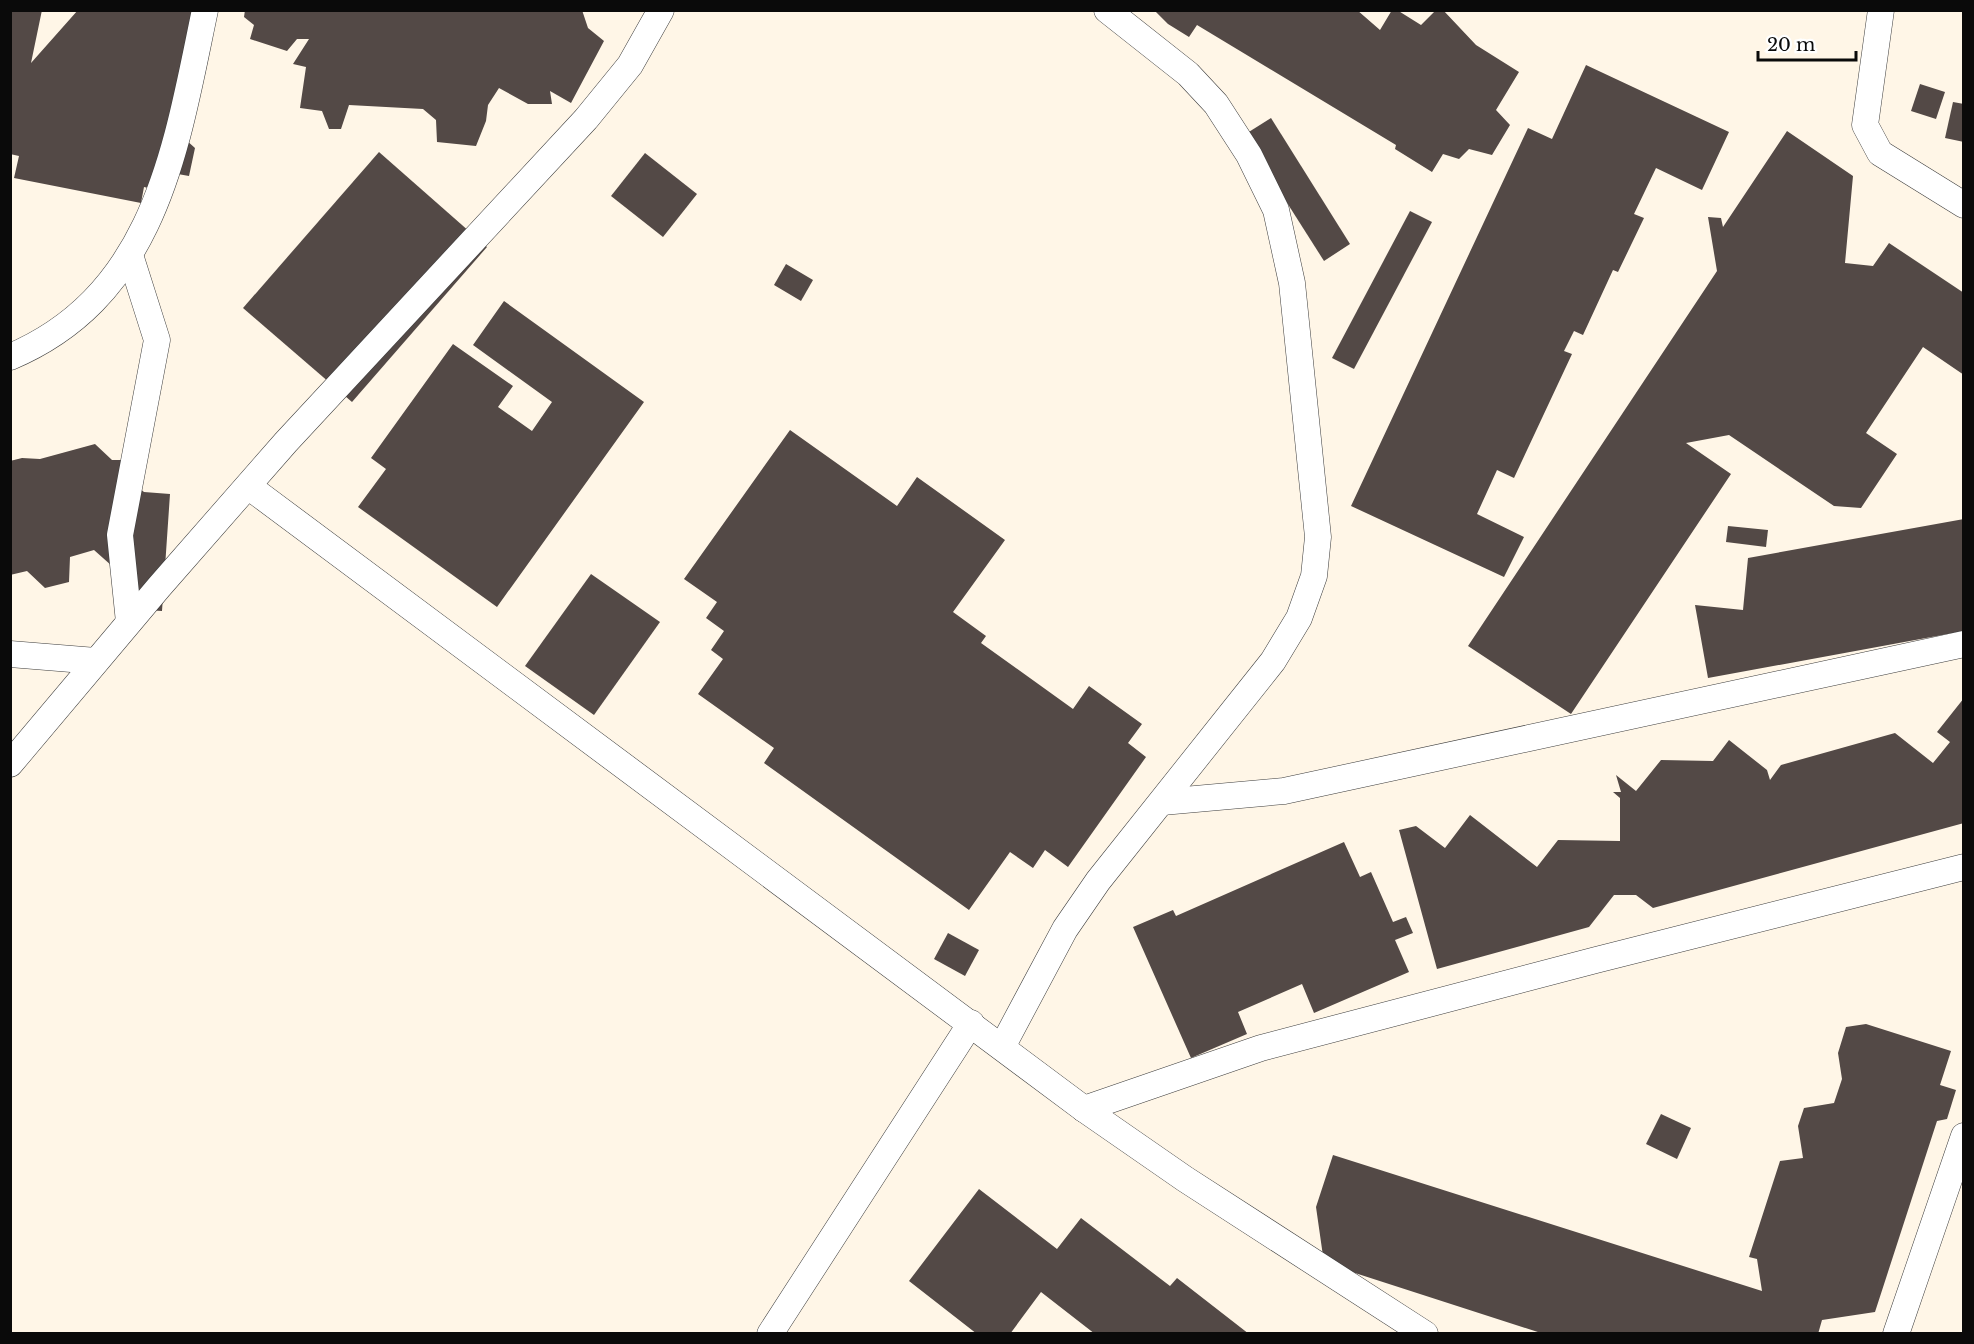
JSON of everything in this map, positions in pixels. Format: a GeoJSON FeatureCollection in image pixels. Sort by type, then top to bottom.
{"type":"FeatureCollection","features":[{"type":"Feature","properties":{"kind":"street"},"geometry":{"type":"LineString","coordinates":[[10,357],[59,331],[97,299],[120,272],[144,232],[166,175],[187,97],[205,10]]}},
{"type":"Feature","properties":{"kind":"street"},"geometry":{"type":"LineString","coordinates":[[10,764],[129,622],[248,486],[586,118],[630,65],[661,10]]}},
{"type":"Feature","properties":{"kind":"street"},"geometry":{"type":"LineString","coordinates":[[1002,1047],[1065,929],[1098,881],[1273,661],[1299,618],[1314,576],[1318,537],[1292,283],[1276,210],[1249,155],[1216,104],[1188,74],[1107,10]]}},
{"type":"Feature","properties":{"kind":"street"},"geometry":{"type":"LineString","coordinates":[[1881,10],[1865,125],[1880,153],[1964,205]]}},
{"type":"Feature","properties":{"kind":"street"},"geometry":{"type":"LineString","coordinates":[[129,622],[120,535],[158,340],[130,255]]}},
{"type":"Feature","properties":{"kind":"street"},"geometry":{"type":"LineString","coordinates":[[248,486],[1084,1109],[1185,1179],[1425,1334]]}},
{"type":"Feature","properties":{"kind":"street"},"geometry":{"type":"LineString","coordinates":[[1162,802],[1284,791],[1964,644]]}},
{"type":"Feature","properties":{"kind":"street"},"geometry":{"type":"LineString","coordinates":[[10,654],[96,662]]}},
{"type":"Feature","properties":{"kind":"street"},"geometry":{"type":"LineString","coordinates":[[1084,1109],[1261,1048],[1964,867]]}},
{"type":"Feature","properties":{"kind":"street"},"geometry":{"type":"LineString","coordinates":[[770,1334],[971,1023]]}},
{"type":"Feature","properties":{"kind":"street"},"geometry":{"type":"LineString","coordinates":[[1896,1334],[1964,1136]]}},
{"type":"Feature","properties":{"kind":"building"},"geometry":{"type":"Polygon","coordinates":[[[10,10],[42,10],[31,63],[78,10],[208,10],[201,42],[210,50],[205,74],[189,71],[176,131],[195,148],[189,176],[172,173],[157,190],[144,187],[141,203],[14,178],[19,156],[10,154],[10,10]]]}},
{"type":"Feature","properties":{"kind":"building"},"geometry":{"type":"Polygon","coordinates":[[[245,10],[582,10],[588,28],[604,41],[571,103],[550,91],[552,104],[528,104],[499,88],[488,105],[486,121],[476,146],[437,142],[436,120],[423,109],[349,105],[341,129],[329,129],[322,111],[300,108],[306,67],[293,64],[309,39],[297,39],[287,51],[250,39],[254,25],[244,17],[245,10]]]}},
{"type":"Feature","properties":{"kind":"building"},"geometry":{"type":"Polygon","coordinates":[[[1154,10],[1357,10],[1380,30],[1392,10],[1397,10],[1421,25],[1436,10],[1443,10],[1476,45],[1519,72],[1496,110],[1510,125],[1492,155],[1469,149],[1459,159],[1443,154],[1432,172],[1395,149],[1396,145],[1197,25],[1189,37],[1168,24],[1154,10]]]}},
{"type":"Feature","properties":{"kind":"building"},"geometry":{"type":"Polygon","coordinates":[[[1586,65],[1729,132],[1702,190],[1656,168],[1634,214],[1644,218],[1618,272],[1613,270],[1583,335],[1574,331],[1564,351],[1572,354],[1514,478],[1497,470],[1477,514],[1524,537],[1504,577],[1351,506],[1528,128],[1552,139],[1586,65]]]}},
{"type":"Feature","properties":{"kind":"building"},"geometry":{"type":"Polygon","coordinates":[[[1920,84],[1945,92],[1936,119],[1911,111],[1920,84]]]}},
{"type":"Feature","properties":{"kind":"building"},"geometry":{"type":"Polygon","coordinates":[[[1953,102],[1964,104],[1964,142],[1945,138],[1953,102]]]}},
{"type":"Feature","properties":{"kind":"building"},"geometry":{"type":"Polygon","coordinates":[[[1271,118],[1350,244],[1324,261],[1244,135],[1271,118]]]}},
{"type":"Feature","properties":{"kind":"building"},"geometry":{"type":"Polygon","coordinates":[[[1787,131],[1853,176],[1845,263],[1873,266],[1889,243],[1964,293],[1964,375],[1923,347],[1866,433],[1897,454],[1861,508],[1834,506],[1729,435],[1686,443],[1731,474],[1571,714],[1468,646],[1717,271],[1708,217],[1721,218],[1723,227],[1787,131]]]}},
{"type":"Feature","properties":{"kind":"building"},"geometry":{"type":"Polygon","coordinates":[[[379,152],[487,247],[352,402],[243,308],[379,152]]]}},
{"type":"Feature","properties":{"kind":"building"},"geometry":{"type":"Polygon","coordinates":[[[645,153],[697,194],[663,237],[611,196],[645,153]]]}},
{"type":"Feature","properties":{"kind":"building"},"geometry":{"type":"Polygon","coordinates":[[[1410,211],[1432,222],[1354,369],[1332,358],[1410,211]]]}},
{"type":"Feature","properties":{"kind":"building"},"geometry":{"type":"Polygon","coordinates":[[[786,264],[813,280],[801,301],[774,285],[786,264]]]}},
{"type":"Feature","properties":{"kind":"building"},"geometry":{"type":"Polygon","coordinates":[[[504,301],[644,402],[497,607],[358,507],[386,469],[371,458],[453,344],[513,386],[498,407],[532,431],[552,402],[473,345],[504,301]]]}},
{"type":"Feature","properties":{"kind":"building"},"geometry":{"type":"Polygon","coordinates":[[[790,430],[897,506],[917,477],[1005,540],[953,612],[986,636],[981,643],[1073,709],[1089,686],[1142,724],[1128,743],[1146,757],[1068,867],[1045,850],[1033,868],[1010,852],[969,910],[764,763],[774,748],[698,694],[723,659],[711,650],[724,631],[706,618],[717,602],[684,579],[790,430]]]}},
{"type":"Feature","properties":{"kind":"building"},"geometry":{"type":"Polygon","coordinates":[[[95,444],[112,460],[128,460],[133,483],[144,492],[170,494],[162,611],[129,609],[130,582],[94,550],[70,557],[69,582],[45,588],[27,571],[10,575],[10,461],[22,458],[40,459],[95,444]]]}},
{"type":"Feature","properties":{"kind":"building"},"geometry":{"type":"Polygon","coordinates":[[[1964,519],[1964,631],[1708,678],[1695,605],[1743,610],[1748,558],[1964,519]]]}},
{"type":"Feature","properties":{"kind":"building"},"geometry":{"type":"Polygon","coordinates":[[[1728,526],[1768,530],[1766,547],[1726,542],[1728,526]]]}},
{"type":"Feature","properties":{"kind":"building"},"geometry":{"type":"Polygon","coordinates":[[[591,574],[660,622],[594,715],[525,666],[591,574]]]}},
{"type":"Feature","properties":{"kind":"building"},"geometry":{"type":"Polygon","coordinates":[[[1964,698],[1964,823],[1653,908],[1636,895],[1614,895],[1589,927],[1437,969],[1399,830],[1416,826],[1445,848],[1470,815],[1537,867],[1558,840],[1620,841],[1620,798],[1613,792],[1621,792],[1616,775],[1636,791],[1661,760],[1713,761],[1729,740],[1767,770],[1770,780],[1781,765],[1895,733],[1933,763],[1950,742],[1937,732],[1964,698]]]}},
{"type":"Feature","properties":{"kind":"building"},"geometry":{"type":"Polygon","coordinates":[[[1344,842],[1360,877],[1371,872],[1393,922],[1406,917],[1413,933],[1395,940],[1409,972],[1314,1013],[1302,984],[1238,1012],[1247,1034],[1191,1058],[1133,927],[1173,910],[1176,916],[1344,842]]]}},
{"type":"Feature","properties":{"kind":"building"},"geometry":{"type":"Polygon","coordinates":[[[948,933],[979,950],[965,976],[934,959],[948,933]]]}},
{"type":"Feature","properties":{"kind":"building"},"geometry":{"type":"Polygon","coordinates":[[[1866,1024],[1951,1051],[1940,1085],[1956,1090],[1947,1119],[1937,1121],[1875,1312],[1822,1320],[1818,1334],[1544,1334],[1324,1263],[1316,1207],[1333,1155],[1762,1291],[1757,1259],[1749,1257],[1780,1161],[1803,1158],[1798,1126],[1804,1108],[1834,1103],[1842,1079],[1838,1053],[1846,1027],[1866,1024]]]}},
{"type":"Feature","properties":{"kind":"building"},"geometry":{"type":"Polygon","coordinates":[[[1661,1114],[1691,1128],[1677,1159],[1646,1144],[1661,1114]]]}},
{"type":"Feature","properties":{"kind":"building"},"geometry":{"type":"Polygon","coordinates":[[[979,1189],[1057,1249],[1081,1218],[1170,1286],[1177,1278],[1249,1334],[1095,1334],[1041,1292],[1010,1334],[977,1334],[909,1281],[979,1189]]]}}]}
